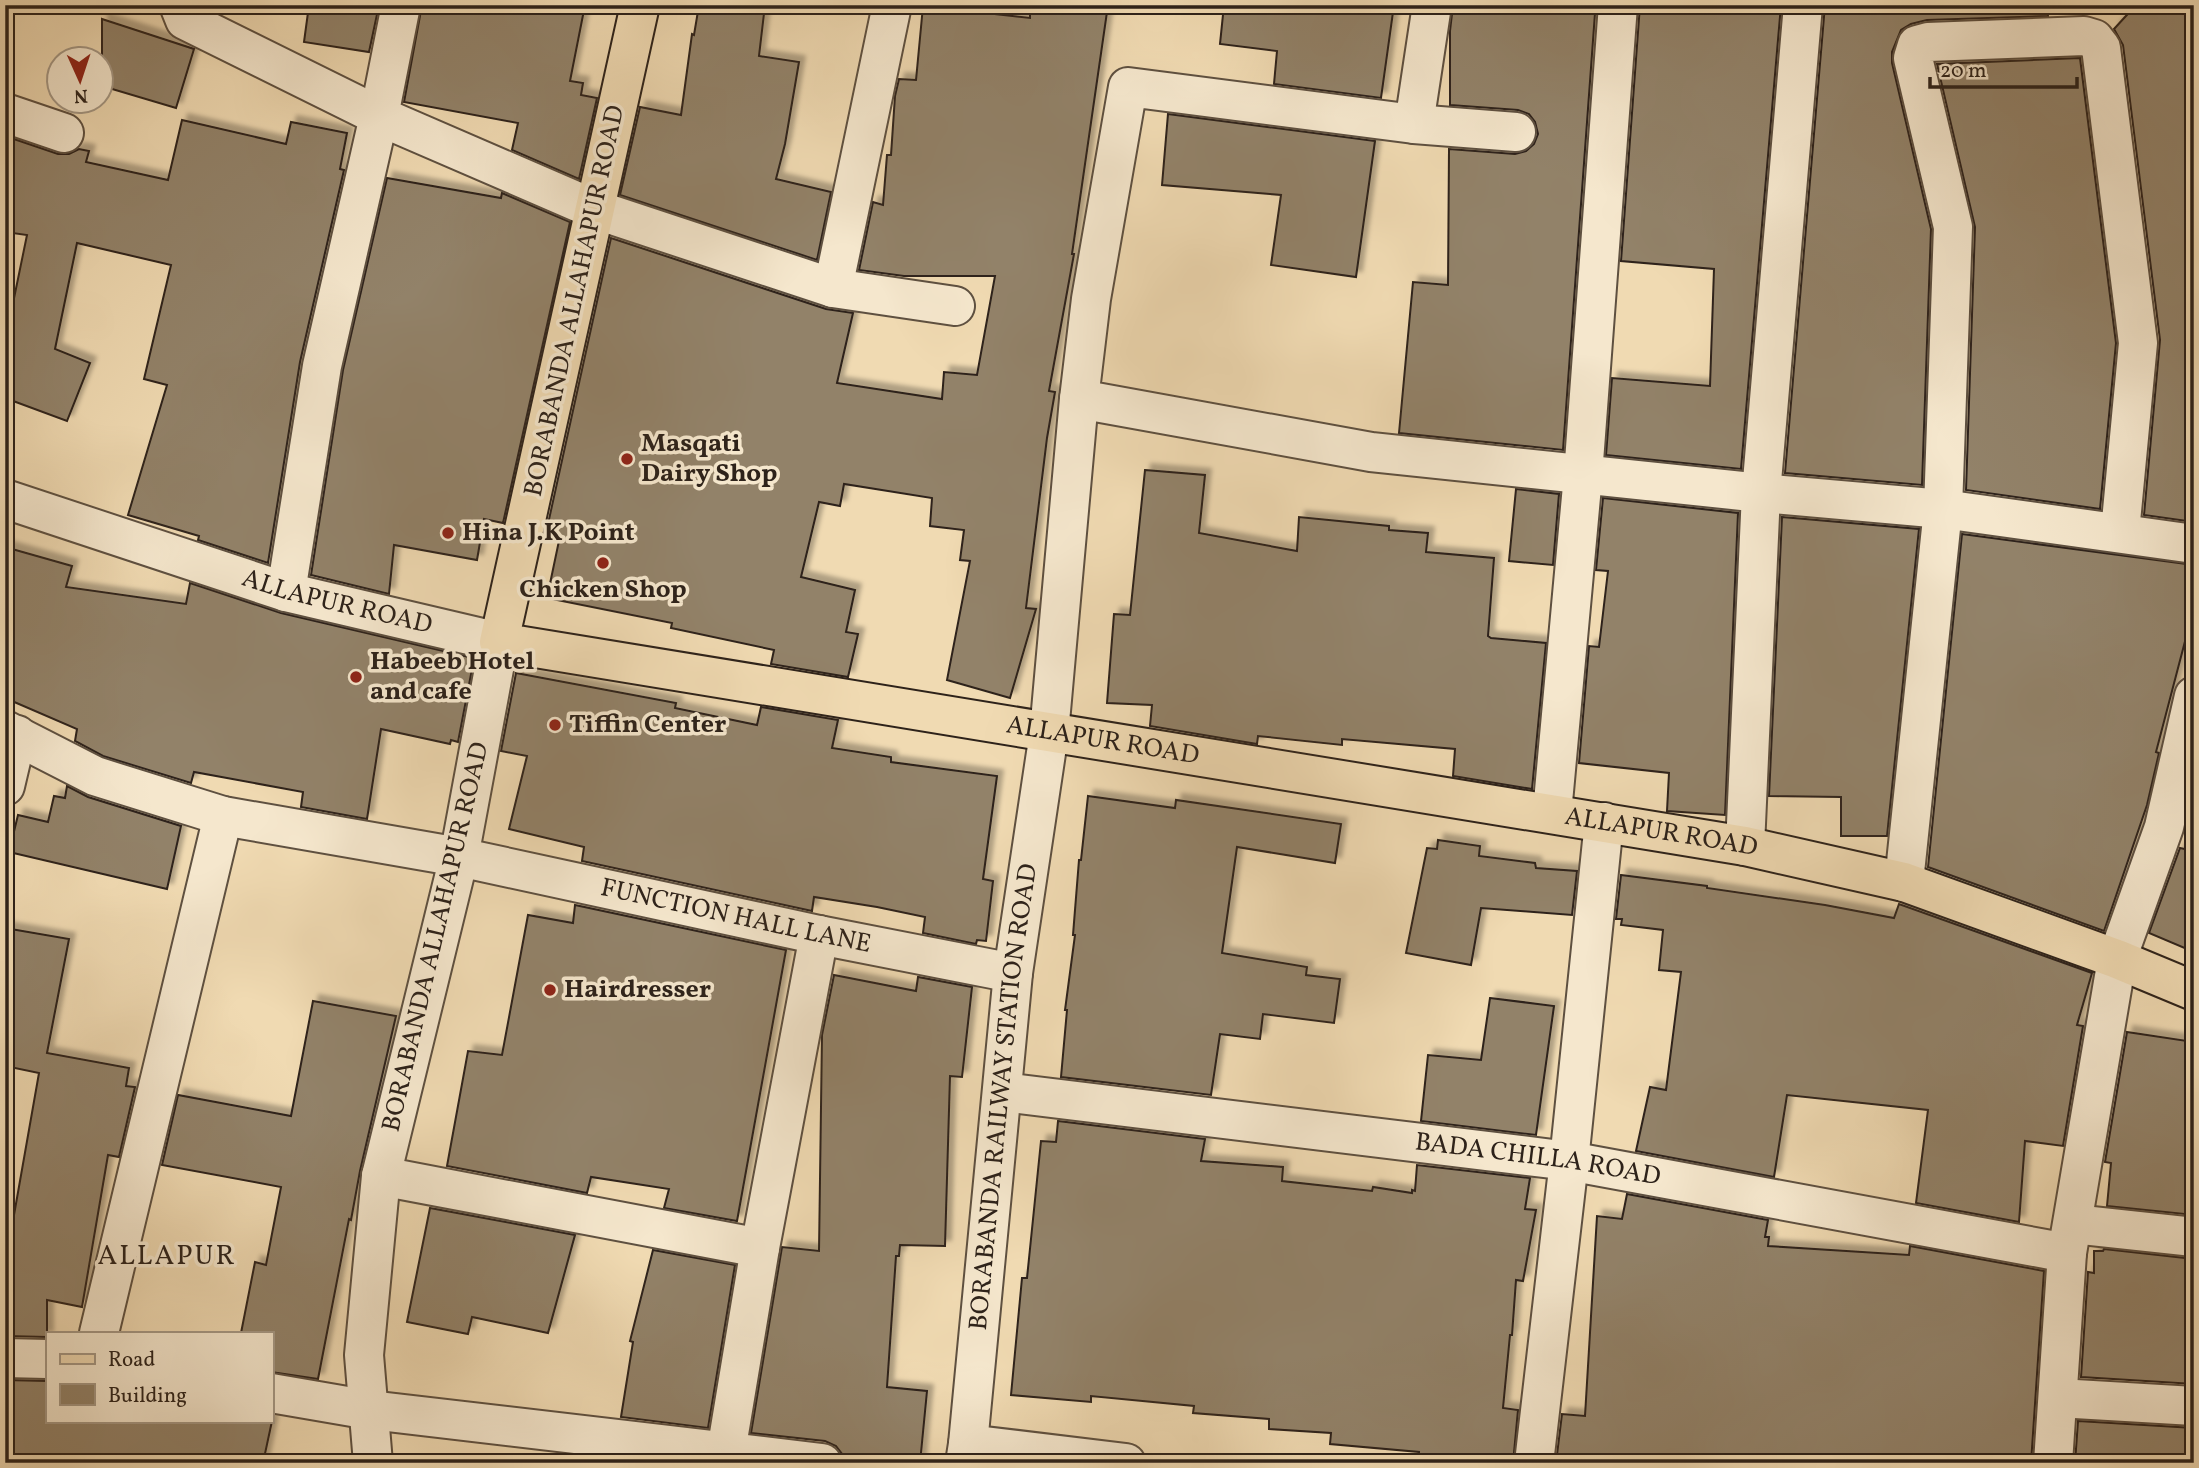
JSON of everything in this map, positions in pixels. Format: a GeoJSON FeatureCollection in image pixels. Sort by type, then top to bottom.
{"type":"FeatureCollection","features":[{"type":"Feature","properties":{"kind":"main road","name":"BORABANDA ALLAHAPUR ROAD"},"geometry":{"type":"LineString","coordinates":[[499,642],[639,5]]}},
{"type":"Feature","properties":{"kind":"main road","name":"ALLAPUR ROAD"},"geometry":{"type":"LineString","coordinates":[[499,642],[1745,846],[1904,882],[2118,959],[2194,991]]}},
{"type":"Feature","properties":{"kind":"street"},"geometry":{"type":"LineString","coordinates":[[179,5],[185,20],[379,116],[594,209],[833,288],[955,306]]}},
{"type":"Feature","properties":{"kind":"street"},"geometry":{"type":"LineString","coordinates":[[286,592],[322,366],[379,116],[401,5]]}},
{"type":"Feature","properties":{"kind":"street"},"geometry":{"type":"LineString","coordinates":[[833,288],[892,5]]}},
{"type":"Feature","properties":{"kind":"street"},"geometry":{"type":"LineString","coordinates":[[1433,5],[1414,124],[1516,132]]}},
{"type":"Feature","properties":{"kind":"street"},"geometry":{"type":"LineString","coordinates":[[1552,813],[1583,475],[1618,5]]}},
{"type":"Feature","properties":{"kind":"street"},"geometry":{"type":"LineString","coordinates":[[1745,846],[1761,493],[1803,5]]}},
{"type":"Feature","properties":{"kind":"street"},"geometry":{"type":"LineString","coordinates":[[1904,882],[1943,509],[1953,226],[1913,58],[1917,46],[1928,41],[2084,36],[2094,38],[2101,48],[2138,343],[2120,532]]}},
{"type":"Feature","properties":{"kind":"street","name":"BORABANDA RAILWAY STATION ROAD"},"geometry":{"type":"LineString","coordinates":[[966,1453],[1013,973],[1049,733],[1079,399],[1091,299],[1128,87],[1414,124]]}},
{"type":"Feature","properties":{"kind":"street"},"geometry":{"type":"LineString","coordinates":[[5,113],[64,133]]}},
{"type":"Feature","properties":{"kind":"street"},"geometry":{"type":"LineString","coordinates":[[1079,399],[1371,452],[1761,493],[1943,509],[2194,544]]}},
{"type":"Feature","properties":{"kind":"street","name":"ALLAPUR ROAD"},"geometry":{"type":"LineString","coordinates":[[5,499],[286,592],[499,642]]}},
{"type":"Feature","properties":{"kind":"street","name":"BORABANDA ALLAHAPUR ROAD"},"geometry":{"type":"LineString","coordinates":[[373,1463],[365,1355],[381,1176],[459,857],[499,642]]}},
{"type":"Feature","properties":{"kind":"street"},"geometry":{"type":"LineString","coordinates":[[2053,1463],[2070,1239],[2118,959],[2179,831],[2194,696]]}},
{"type":"Feature","properties":{"kind":"street"},"geometry":{"type":"LineString","coordinates":[[5,786],[11,732]]}},
{"type":"Feature","properties":{"kind":"street","name":"FUNCTION HALL LANE"},"geometry":{"type":"LineString","coordinates":[[11,732],[95,776],[223,816],[459,857],[819,935],[1013,973]]}},
{"type":"Feature","properties":{"kind":"street"},"geometry":{"type":"LineString","coordinates":[[99,1332],[223,816]]}},
{"type":"Feature","properties":{"kind":"street"},"geometry":{"type":"LineString","coordinates":[[1534,1463],[1604,822]]}},
{"type":"Feature","properties":{"kind":"street"},"geometry":{"type":"LineString","coordinates":[[726,1452],[760,1248],[819,935]]}},
{"type":"Feature","properties":{"kind":"street","name":"BADA CHILLA ROAD"},"geometry":{"type":"LineString","coordinates":[[1003,1092],[1569,1161],[2070,1239],[2194,1237]]}},
{"type":"Feature","properties":{"kind":"street"},"geometry":{"type":"LineString","coordinates":[[381,1176],[760,1248]]}},
{"type":"Feature","properties":{"kind":"street"},"geometry":{"type":"LineString","coordinates":[[5,1358],[46,1359]]}},
{"type":"Feature","properties":{"kind":"street"},"geometry":{"type":"LineString","coordinates":[[273,1393],[370,1410],[822,1463]]}},
{"type":"Feature","properties":{"kind":"street"},"geometry":{"type":"LineString","coordinates":[[2058,1398],[2194,1406]]}},
{"type":"Feature","properties":{"kind":"street"},"geometry":{"type":"LineString","coordinates":[[966,1453],[1126,1463]]}},
{"type":"Feature","properties":{"kind":"building"},"geometry":{"type":"Polygon","coordinates":[[[309,5],[379,5],[369,52],[304,42],[309,5]]]}},
{"type":"Feature","properties":{"kind":"building"},"geometry":{"type":"Polygon","coordinates":[[[422,5],[585,5],[570,81],[583,83],[581,95],[597,98],[579,179],[512,150],[518,123],[404,102],[422,5]]]}},
{"type":"Feature","properties":{"kind":"building"},"geometry":{"type":"Polygon","coordinates":[[[699,5],[765,5],[759,56],[799,62],[776,179],[831,192],[817,260],[620,195],[640,107],[681,115],[692,34],[694,35],[699,5]]]}},
{"type":"Feature","properties":{"kind":"building"},"geometry":{"type":"Polygon","coordinates":[[[1030,5],[1108,5],[1074,254],[1049,391],[1055,392],[1026,608],[1036,609],[1010,698],[947,680],[970,561],[960,560],[964,530],[930,526],[932,498],[844,484],[840,506],[819,502],[801,577],[855,590],[846,632],[858,634],[848,677],[771,664],[774,650],[671,628],[672,623],[547,598],[560,536],[546,533],[611,238],[826,309],[853,313],[837,383],[942,399],[944,372],[977,375],[995,276],[904,276],[859,270],[873,202],[883,205],[887,155],[891,155],[895,96],[899,79],[916,80],[923,6],[1030,18],[1030,5]]]}},
{"type":"Feature","properties":{"kind":"building"},"geometry":{"type":"Polygon","coordinates":[[[1224,5],[1394,5],[1381,98],[1274,84],[1277,51],[1220,44],[1224,5]]]}},
{"type":"Feature","properties":{"kind":"building"},"geometry":{"type":"Polygon","coordinates":[[[1453,5],[1547,5],[1595,13],[1563,450],[1399,433],[1413,282],[1448,285],[1449,149],[1515,154],[1526,151],[1534,144],[1538,134],[1535,122],[1529,114],[1518,110],[1450,105],[1450,31],[1453,5]]]}},
{"type":"Feature","properties":{"kind":"building"},"geometry":{"type":"Polygon","coordinates":[[[1640,5],[1781,5],[1741,469],[1606,455],[1612,378],[1710,386],[1714,269],[1621,261],[1640,5]]]}},
{"type":"Feature","properties":{"kind":"building"},"geometry":{"type":"Polygon","coordinates":[[[1825,5],[2047,5],[2048,16],[1927,20],[1911,24],[1901,30],[1892,52],[1892,63],[1931,229],[1922,485],[1785,473],[1825,5]]]}},
{"type":"Feature","properties":{"kind":"building"},"geometry":{"type":"Polygon","coordinates":[[[2136,5],[2194,5],[2194,522],[2144,515],[2160,340],[2123,45],[2114,29],[2136,5]]]}},
{"type":"Feature","properties":{"kind":"building"},"geometry":{"type":"Polygon","coordinates":[[[102,19],[194,49],[176,108],[116,90],[116,46],[102,46],[102,19]]]}},
{"type":"Feature","properties":{"kind":"building"},"geometry":{"type":"Polygon","coordinates":[[[2080,58],[2116,343],[2100,509],[1966,490],[1975,227],[1937,64],[2080,58]]]}},
{"type":"Feature","properties":{"kind":"building"},"geometry":{"type":"Polygon","coordinates":[[[1168,114],[1375,141],[1356,277],[1271,265],[1281,195],[1162,185],[1168,114]]]}},
{"type":"Feature","properties":{"kind":"building"},"geometry":{"type":"Polygon","coordinates":[[[182,120],[286,144],[291,122],[347,133],[340,169],[344,170],[300,362],[268,563],[198,540],[199,536],[128,515],[167,385],[144,379],[171,265],[77,243],[55,349],[90,363],[67,421],[5,398],[5,342],[27,235],[5,232],[5,136],[58,154],[69,154],[79,149],[89,151],[86,162],[168,180],[182,120]]]}},
{"type":"Feature","properties":{"kind":"building"},"geometry":{"type":"Polygon","coordinates":[[[387,178],[501,198],[502,193],[570,222],[503,523],[484,519],[477,560],[394,545],[389,594],[311,575],[343,370],[387,178]]]}},
{"type":"Feature","properties":{"kind":"building"},"geometry":{"type":"Polygon","coordinates":[[[1145,470],[1205,475],[1199,533],[1297,551],[1299,517],[1389,526],[1389,530],[1428,533],[1426,552],[1494,558],[1488,636],[1546,643],[1532,789],[1453,776],[1455,749],[1342,739],[1342,745],[1258,736],[1257,744],[1150,726],[1152,705],[1107,703],[1114,614],[1130,615],[1145,470]]]}},
{"type":"Feature","properties":{"kind":"building"},"geometry":{"type":"Polygon","coordinates":[[[1516,489],[1559,494],[1553,565],[1509,561],[1516,489]]]}},
{"type":"Feature","properties":{"kind":"building"},"geometry":{"type":"Polygon","coordinates":[[[1603,498],[1738,513],[1725,815],[1667,811],[1669,773],[1579,763],[1589,646],[1599,647],[1608,571],[1596,570],[1603,498]]]}},
{"type":"Feature","properties":{"kind":"building"},"geometry":{"type":"Polygon","coordinates":[[[1782,517],[1919,529],[1887,836],[1841,836],[1841,797],[1769,796],[1782,517]]]}},
{"type":"Feature","properties":{"kind":"building"},"geometry":{"type":"Polygon","coordinates":[[[1962,534],[2194,565],[2194,607],[2156,752],[2159,753],[2147,805],[2104,931],[1928,867],[1962,534]]]}},
{"type":"Feature","properties":{"kind":"building"},"geometry":{"type":"Polygon","coordinates":[[[5,547],[72,566],[66,587],[186,604],[190,583],[281,613],[469,657],[468,663],[473,664],[458,742],[451,740],[450,744],[381,729],[367,819],[301,807],[303,792],[194,772],[191,783],[103,756],[75,741],[77,729],[5,698],[5,547]]]}},
{"type":"Feature","properties":{"kind":"building"},"geometry":{"type":"Polygon","coordinates":[[[516,673],[676,703],[675,708],[757,725],[761,707],[838,720],[832,748],[891,757],[891,762],[997,776],[983,879],[993,881],[986,941],[977,940],[976,944],[923,933],[925,917],[877,907],[814,897],[812,911],[582,861],[584,847],[509,829],[527,756],[501,751],[516,673]]]}},
{"type":"Feature","properties":{"kind":"building"},"geometry":{"type":"Polygon","coordinates":[[[67,786],[88,797],[181,826],[167,889],[9,852],[18,815],[48,822],[54,796],[65,798],[67,786]]]}},
{"type":"Feature","properties":{"kind":"building"},"geometry":{"type":"Polygon","coordinates":[[[1088,796],[1175,808],[1176,800],[1341,824],[1335,863],[1237,847],[1222,953],[1307,967],[1306,975],[1340,979],[1334,1023],[1263,1014],[1260,1039],[1220,1034],[1211,1095],[1061,1077],[1065,1010],[1075,935],[1079,860],[1088,796]]]}},
{"type":"Feature","properties":{"kind":"building"},"geometry":{"type":"Polygon","coordinates":[[[1438,840],[1480,846],[1479,856],[1535,863],[1536,868],[1577,871],[1572,915],[1481,908],[1471,965],[1406,953],[1427,848],[1437,849],[1438,840]]]}},
{"type":"Feature","properties":{"kind":"building"},"geometry":{"type":"Polygon","coordinates":[[[2180,848],[2194,851],[2194,952],[2149,933],[2180,848]]]}},
{"type":"Feature","properties":{"kind":"building"},"geometry":{"type":"Polygon","coordinates":[[[1621,875],[1707,886],[1894,918],[1899,904],[2092,973],[2077,1025],[2083,1026],[2063,1146],[2025,1141],[2019,1222],[1916,1203],[1928,1110],[1787,1095],[1774,1177],[1636,1151],[1650,1087],[1666,1090],[1681,972],[1659,970],[1663,930],[1621,925],[1622,919],[1616,919],[1621,875]]]}},
{"type":"Feature","properties":{"kind":"building"},"geometry":{"type":"Polygon","coordinates":[[[575,905],[786,950],[737,1221],[664,1208],[669,1189],[591,1177],[587,1193],[447,1166],[468,1051],[502,1055],[528,915],[573,923],[575,905]]]}},
{"type":"Feature","properties":{"kind":"building"},"geometry":{"type":"Polygon","coordinates":[[[5,928],[69,939],[47,1053],[129,1068],[126,1086],[135,1087],[119,1157],[108,1155],[82,1307],[47,1300],[46,1337],[5,1336],[5,1213],[14,1215],[39,1073],[5,1066],[5,928]]]}},
{"type":"Feature","properties":{"kind":"building"},"geometry":{"type":"Polygon","coordinates":[[[834,975],[916,991],[918,977],[972,987],[962,1077],[950,1076],[945,1246],[900,1245],[899,1256],[896,1256],[887,1387],[927,1391],[920,1463],[843,1463],[842,1454],[836,1446],[825,1441],[751,1433],[782,1247],[819,1251],[822,1035],[834,975]]]}},
{"type":"Feature","properties":{"kind":"building"},"geometry":{"type":"Polygon","coordinates":[[[1490,998],[1554,1006],[1536,1135],[1421,1121],[1428,1055],[1481,1060],[1490,998]]]}},
{"type":"Feature","properties":{"kind":"building"},"geometry":{"type":"Polygon","coordinates":[[[313,1001],[396,1016],[351,1220],[349,1219],[318,1379],[273,1372],[273,1332],[241,1332],[255,1262],[266,1265],[281,1187],[162,1165],[178,1095],[291,1116],[313,1001]]]}},
{"type":"Feature","properties":{"kind":"building"},"geometry":{"type":"Polygon","coordinates":[[[2127,1032],[2194,1042],[2194,1215],[2107,1206],[2111,1163],[2105,1162],[2127,1032]]]}},
{"type":"Feature","properties":{"kind":"building"},"geometry":{"type":"Polygon","coordinates":[[[1058,1121],[1205,1139],[1201,1161],[1283,1167],[1282,1181],[1372,1191],[1373,1187],[1412,1193],[1412,1190],[1415,1191],[1417,1165],[1530,1178],[1525,1209],[1536,1210],[1523,1281],[1516,1280],[1503,1408],[1518,1410],[1513,1463],[1418,1463],[1419,1452],[1330,1444],[1331,1433],[1269,1429],[1269,1419],[1193,1413],[1194,1406],[1091,1396],[1091,1402],[1011,1395],[1022,1278],[1027,1278],[1041,1141],[1056,1142],[1058,1121]]]}},
{"type":"Feature","properties":{"kind":"building"},"geometry":{"type":"Polygon","coordinates":[[[1627,1194],[1768,1220],[1765,1237],[1769,1237],[1768,1246],[1909,1255],[1910,1246],[2044,1271],[2031,1463],[1556,1463],[1562,1414],[1585,1416],[1597,1216],[1622,1219],[1627,1194]]]}},
{"type":"Feature","properties":{"kind":"building"},"geometry":{"type":"Polygon","coordinates":[[[430,1208],[575,1235],[548,1333],[472,1317],[468,1334],[407,1322],[430,1208]]]}},
{"type":"Feature","properties":{"kind":"building"},"geometry":{"type":"Polygon","coordinates":[[[2104,1249],[2194,1259],[2194,1384],[2081,1377],[2088,1272],[2094,1273],[2094,1251],[2104,1249]]]}},
{"type":"Feature","properties":{"kind":"building"},"geometry":{"type":"Polygon","coordinates":[[[653,1250],[735,1265],[708,1428],[621,1417],[633,1342],[630,1341],[653,1250]]]}},
{"type":"Feature","properties":{"kind":"building"},"geometry":{"type":"Polygon","coordinates":[[[5,1380],[46,1381],[46,1422],[272,1422],[263,1463],[5,1463],[5,1380]]]}},
{"type":"Feature","properties":{"kind":"building"},"geometry":{"type":"Polygon","coordinates":[[[2078,1421],[2194,1428],[2194,1463],[2075,1463],[2078,1421]]]}},
{"type":"Feature","properties":{"kind":"place","name":"Masqati Dairy Shop"},"geometry":{"type":"Point","coordinates":[627,459]}},
{"type":"Feature","properties":{"kind":"place","name":"Hina J.K Point"},"geometry":{"type":"Point","coordinates":[448,533]}},
{"type":"Feature","properties":{"kind":"place","name":"Chicken Shop"},"geometry":{"type":"Point","coordinates":[603,563]}},
{"type":"Feature","properties":{"kind":"place","name":"Habeeb Hotel and cafe"},"geometry":{"type":"Point","coordinates":[356,677]}},
{"type":"Feature","properties":{"kind":"place","name":"Tiffin Center"},"geometry":{"type":"Point","coordinates":[555,725]}},
{"type":"Feature","properties":{"kind":"place","name":"Hairdresser"},"geometry":{"type":"Point","coordinates":[550,990]}},
{"type":"Feature","properties":{"kind":"district","name":"ALLAPUR"},"geometry":{"type":"Point","coordinates":[167,1256]}}]}
